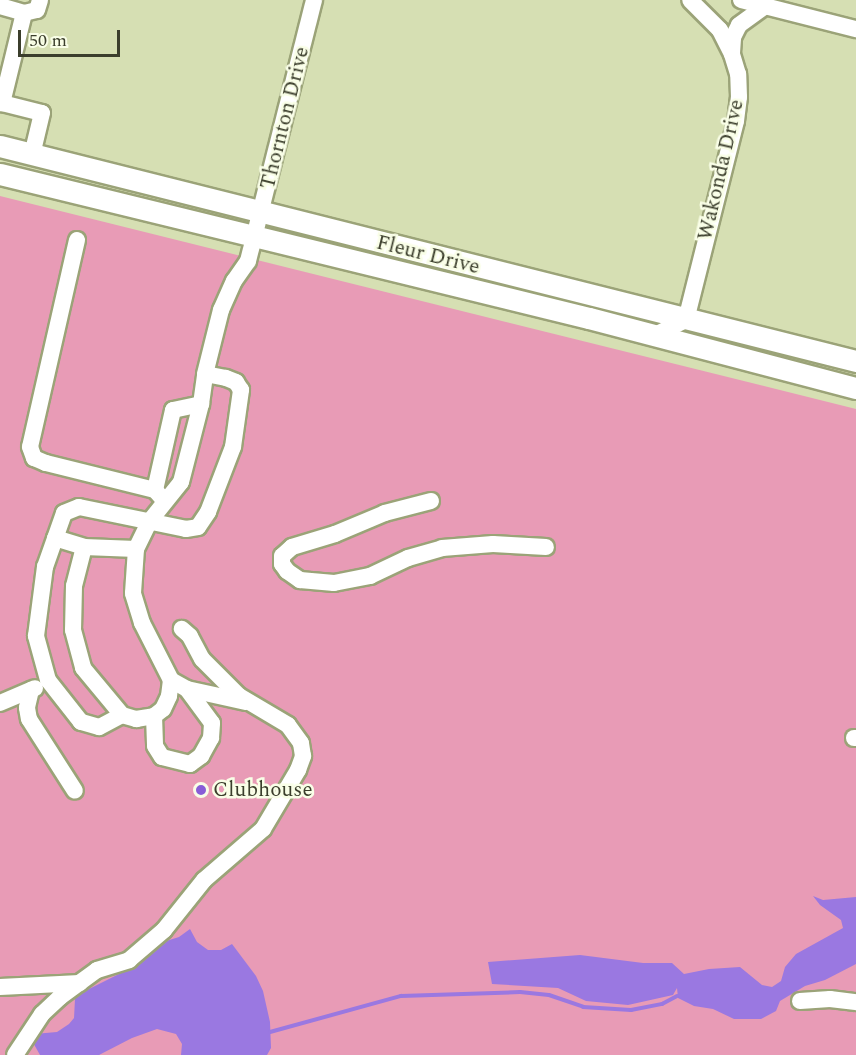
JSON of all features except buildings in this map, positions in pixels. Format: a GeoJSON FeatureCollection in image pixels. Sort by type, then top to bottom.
{"type":"FeatureCollection","features":[{"type":"Feature","properties":{"kind":"main road","name":"Fleur Drive"},"geometry":{"type":"LineString","coordinates":[[0,146],[856,362]]}},
{"type":"Feature","properties":{"kind":"main road","name":"Fleur Drive"},"geometry":{"type":"LineString","coordinates":[[0,174],[655,335],[856,388]]}},
{"type":"Feature","properties":{"kind":"street"},"geometry":{"type":"LineString","coordinates":[[0,6],[24,13],[37,10],[40,0]]}},
{"type":"Feature","properties":{"kind":"street","name":"Thornton Drive"},"geometry":{"type":"LineString","coordinates":[[136,549],[159,496],[181,482],[201,404],[205,374],[221,309],[234,281],[248,261],[314,0]]}},
{"type":"Feature","properties":{"kind":"street","name":"Wakonda Drive"},"geometry":{"type":"LineString","coordinates":[[686,320],[736,121],[739,86],[732,54],[720,30],[690,0]]}},
{"type":"Feature","properties":{"kind":"street"},"geometry":{"type":"LineString","coordinates":[[741,0],[856,29]]}},
{"type":"Feature","properties":{"kind":"street"},"geometry":{"type":"LineString","coordinates":[[732,54],[733,37],[740,26],[765,6]]}},
{"type":"Feature","properties":{"kind":"street"},"geometry":{"type":"LineString","coordinates":[[24,13],[2,103],[42,113],[32,155]]}},
{"type":"Feature","properties":{"kind":"street"},"geometry":{"type":"LineString","coordinates":[[77,240],[30,447],[34,458],[159,496],[174,410],[201,404]]}},
{"type":"Feature","properties":{"kind":"street"},"geometry":{"type":"LineString","coordinates":[[655,335],[686,320]]}},
{"type":"Feature","properties":{"kind":"street"},"geometry":{"type":"LineString","coordinates":[[122,715],[99,728],[81,722],[48,680],[36,636],[45,567],[64,513],[79,507],[186,530],[198,527],[221,482],[233,447],[240,390],[236,382],[205,374]]}},
{"type":"Feature","properties":{"kind":"street"},"geometry":{"type":"LineString","coordinates":[[431,501],[385,513],[335,534],[292,547],[282,556],[282,564],[292,575],[306,582],[334,583],[370,576],[408,558],[442,548],[493,544],[546,547]]}},
{"type":"Feature","properties":{"kind":"street"},"geometry":{"type":"LineString","coordinates":[[15,1055],[42,1014],[97,970],[121,964],[138,954],[171,922],[204,879],[252,839],[272,814],[298,770],[303,756],[301,743],[288,725],[266,710],[246,702],[187,689],[171,680],[142,623],[134,593],[136,549],[84,547],[55,538]]}},
{"type":"Feature","properties":{"kind":"street"},"geometry":{"type":"LineString","coordinates":[[84,547],[74,586],[72,630],[82,668],[122,715],[136,719],[197,705]]}},
{"type":"Feature","properties":{"kind":"street"},"geometry":{"type":"LineString","coordinates":[[182,628],[190,636],[202,659],[246,702]]}},
{"type":"Feature","properties":{"kind":"street"},"geometry":{"type":"LineString","coordinates":[[0,703],[48,680]]}},
{"type":"Feature","properties":{"kind":"street"},"geometry":{"type":"LineString","coordinates":[[171,680],[169,696],[159,713],[155,746],[162,757],[190,764],[201,756],[210,738],[212,723],[187,689]]}},
{"type":"Feature","properties":{"kind":"street"},"geometry":{"type":"LineString","coordinates":[[31,690],[27,708],[29,719],[75,791]]}},
{"type":"Feature","properties":{"kind":"street"},"geometry":{"type":"LineString","coordinates":[[0,987],[81,982]]}},
{"type":"Feature","properties":{"kind":"street"},"geometry":{"type":"LineString","coordinates":[[800,1000],[830,999],[856,1002]]}},
{"type":"Feature","properties":{"kind":"shaded area"},"geometry":{"type":"Polygon","coordinates":[[[0,196],[856,409],[856,1055],[0,1055],[0,196]]]}},
{"type":"Feature","properties":{"kind":"shaded area"},"geometry":{"type":"Polygon","coordinates":[[[813,896],[823,900],[856,897],[856,964],[825,980],[805,986],[780,1001],[776,1011],[761,1019],[734,1019],[713,1009],[694,1006],[678,998],[677,988],[673,995],[628,1005],[586,1001],[558,988],[492,984],[488,962],[580,955],[643,963],[672,963],[684,974],[709,969],[740,967],[762,985],[772,987],[781,981],[785,967],[796,954],[843,928],[841,920],[820,905],[813,896]]]}},
{"type":"Feature","properties":{"kind":"shaded area"},"geometry":{"type":"Polygon","coordinates":[[[190,929],[197,942],[208,950],[221,950],[232,944],[256,976],[263,991],[270,1022],[271,1048],[267,1055],[181,1055],[182,1044],[176,1034],[157,1029],[132,1038],[99,1055],[40,1055],[31,1039],[34,1034],[57,1032],[69,1024],[74,1018],[75,999],[79,994],[119,974],[160,943],[179,937],[190,929]]]}},
{"type":"Feature","properties":{"kind":"waterway"},"geometry":{"type":"LineString","coordinates":[[270,1032],[401,996],[520,992],[549,995],[583,1007],[631,1010],[662,1004],[677,996]]}},
{"type":"Feature","properties":{"kind":"place","name":"Clubhouse"},"geometry":{"type":"Point","coordinates":[201,790]}}]}
